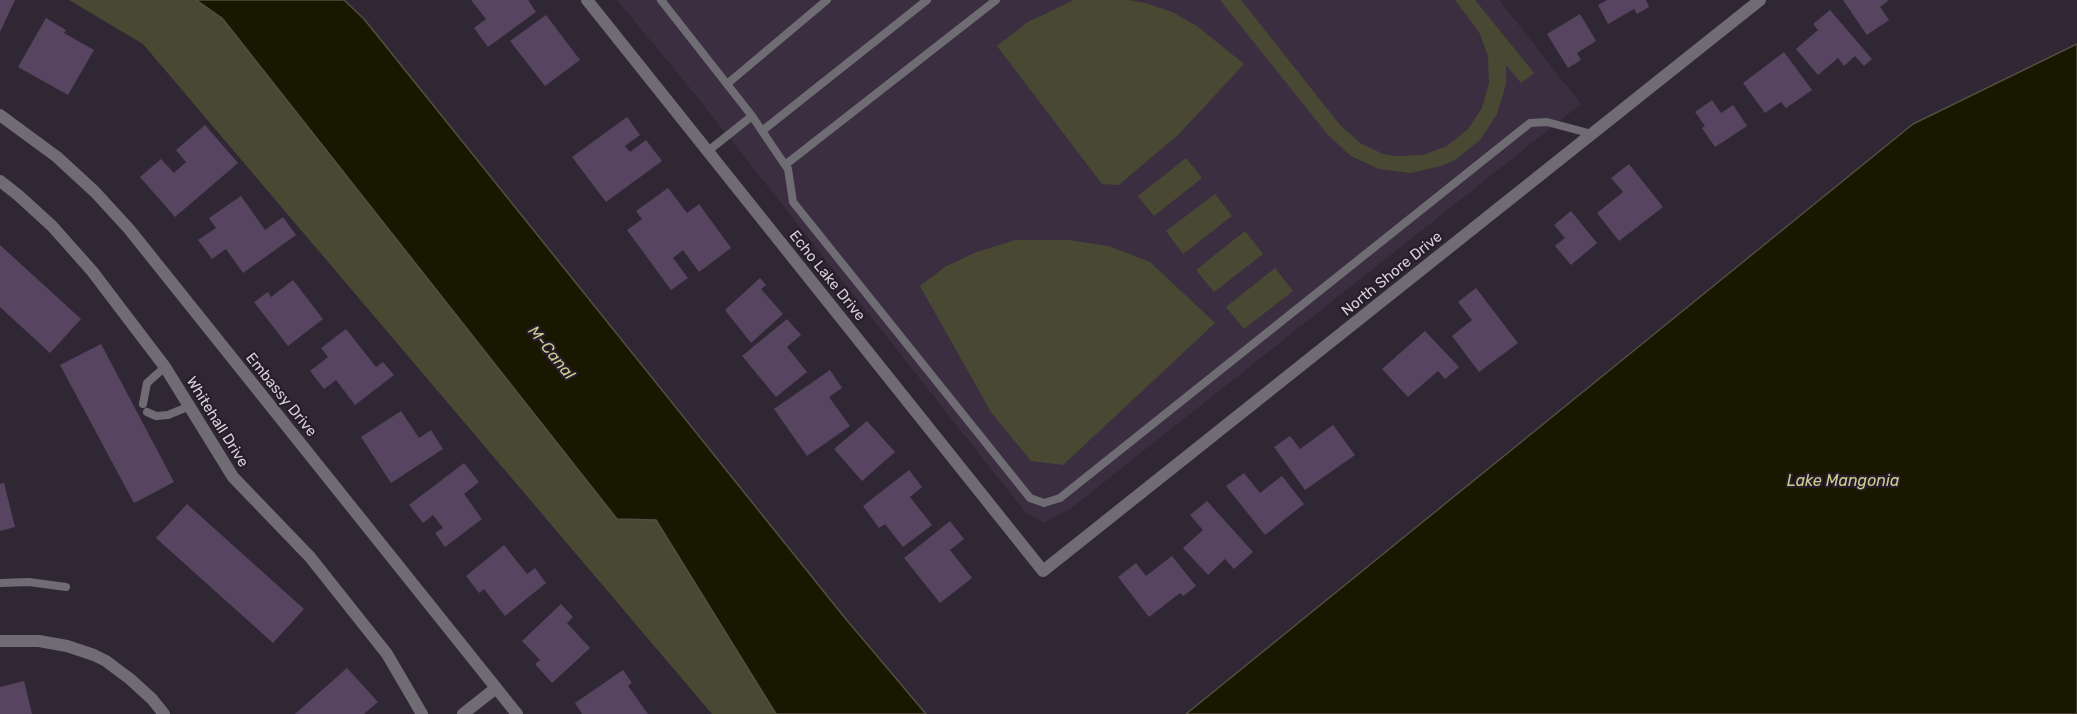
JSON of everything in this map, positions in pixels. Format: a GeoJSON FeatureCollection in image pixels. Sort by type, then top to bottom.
{"type":"FeatureCollection","features":[{"type":"Feature","properties":{"kind":"street","name":"Echo Lake Drive"},"geometry":{"type":"LineString","coordinates":[[587,0],[1043,572]]}},
{"type":"Feature","properties":{"kind":"street","name":"North Shore Drive"},"geometry":{"type":"LineString","coordinates":[[1043,572],[1760,0]]}},
{"type":"Feature","properties":{"kind":"street","name":"Embassy Drive"},"geometry":{"type":"LineString","coordinates":[[0,116],[57,158],[95,192],[129,228],[517,714]]}},
{"type":"Feature","properties":{"kind":"street","name":"Whitehall Drive"},"geometry":{"type":"LineString","coordinates":[[0,181],[52,226],[92,271],[165,367],[234,477],[310,557],[387,654],[422,714]]}},
{"type":"Feature","properties":{"kind":"street"},"geometry":{"type":"LineString","coordinates":[[0,641],[39,641],[66,646],[93,655],[106,661],[130,679],[152,699],[164,714]]}},
{"type":"Feature","properties":{"kind":"street"},"geometry":{"type":"LineString","coordinates":[[463,714],[496,688]]}},
{"type":"Feature","properties":{"kind":"lane"},"geometry":{"type":"LineString","coordinates":[[661,0],[753,116],[785,165],[793,202],[1030,498],[1044,503],[1060,498],[1530,123],[1547,122],[1592,134]]}},
{"type":"Feature","properties":{"kind":"lane"},"geometry":{"type":"LineString","coordinates":[[727,84],[827,0]]}},
{"type":"Feature","properties":{"kind":"lane"},"geometry":{"type":"LineString","coordinates":[[762,131],[927,0]]}},
{"type":"Feature","properties":{"kind":"lane"},"geometry":{"type":"LineString","coordinates":[[785,165],[996,0]]}},
{"type":"Feature","properties":{"kind":"lane"},"geometry":{"type":"LineString","coordinates":[[708,151],[753,116]]}},
{"type":"Feature","properties":{"kind":"lane"},"geometry":{"type":"LineString","coordinates":[[165,367],[147,383],[145,408],[156,416],[168,415],[190,406]]}},
{"type":"Feature","properties":{"kind":"lane"},"geometry":{"type":"LineString","coordinates":[[0,583],[29,582],[66,587]]}},
{"type":"Feature","properties":{"kind":"shaded area"},"geometry":{"type":"Polygon","coordinates":[[[69,0],[196,0],[222,18],[617,519],[656,520],[776,714],[712,714],[143,44],[69,0]]]}},
{"type":"Feature","properties":{"kind":"shaded area"},"geometry":{"type":"Polygon","coordinates":[[[617,0],[1499,0],[1581,104],[1070,509],[1044,523],[1026,513],[690,88],[617,0]]]}},
{"type":"Feature","properties":{"kind":"shaded area"},"geometry":{"type":"Polygon","coordinates":[[[1074,0],[1128,0],[1146,3],[1172,12],[1197,26],[1244,64],[1179,134],[1119,185],[1102,184],[997,46],[1028,22],[1074,0]]]}},
{"type":"Feature","properties":{"kind":"shaded area"},"geometry":{"type":"Polygon","coordinates":[[[1220,0],[1241,0],[1340,125],[1360,143],[1383,154],[1423,155],[1447,146],[1468,129],[1482,108],[1489,83],[1488,56],[1479,32],[1455,0],[1475,0],[1534,73],[1521,83],[1506,65],[1506,84],[1497,114],[1480,140],[1455,160],[1441,166],[1410,173],[1379,169],[1351,156],[1328,135],[1220,0]]]}},
{"type":"Feature","properties":{"kind":"shaded area"},"geometry":{"type":"Polygon","coordinates":[[[1186,158],[1202,178],[1154,216],[1138,196],[1186,158]]]}},
{"type":"Feature","properties":{"kind":"shaded area"},"geometry":{"type":"Polygon","coordinates":[[[1215,194],[1232,216],[1183,254],[1166,231],[1215,194]]]}},
{"type":"Feature","properties":{"kind":"shaded area"},"geometry":{"type":"Polygon","coordinates":[[[1245,231],[1263,254],[1214,292],[1196,270],[1245,231]]]}},
{"type":"Feature","properties":{"kind":"shaded area"},"geometry":{"type":"Polygon","coordinates":[[[1015,240],[1068,240],[1109,246],[1150,262],[1215,323],[1063,465],[1031,461],[991,412],[920,286],[945,267],[974,253],[1015,240]]]}},
{"type":"Feature","properties":{"kind":"shaded area"},"geometry":{"type":"Polygon","coordinates":[[[1275,268],[1293,291],[1244,329],[1226,307],[1275,268]]]}},
{"type":"Feature","properties":{"kind":"water","name":"M-Canal"},"geometry":{"type":"Polygon","coordinates":[[[196,0],[344,0],[364,19],[845,618],[926,714],[776,714],[656,520],[617,519],[222,18],[196,0]]]}},
{"type":"Feature","properties":{"kind":"water","name":"Lake Mangonia"},"geometry":{"type":"Polygon","coordinates":[[[2077,44],[2077,714],[1186,714],[1913,124],[2077,44]]]}},
{"type":"Feature","properties":{"kind":"building"},"geometry":{"type":"Polygon","coordinates":[[[0,0],[15,0],[0,32],[0,0]]]}},
{"type":"Feature","properties":{"kind":"building"},"geometry":{"type":"Polygon","coordinates":[[[471,0],[528,0],[536,12],[488,47],[474,28],[486,19],[471,0]]]}},
{"type":"Feature","properties":{"kind":"building"},"geometry":{"type":"Polygon","coordinates":[[[1607,0],[1646,0],[1649,7],[1637,14],[1634,9],[1608,24],[1598,5],[1607,0]]]}},
{"type":"Feature","properties":{"kind":"building"},"geometry":{"type":"Polygon","coordinates":[[[1843,0],[1889,0],[1880,7],[1889,20],[1867,35],[1843,0]]]}},
{"type":"Feature","properties":{"kind":"building"},"geometry":{"type":"Polygon","coordinates":[[[1830,10],[1872,59],[1864,66],[1855,56],[1844,66],[1838,58],[1818,75],[1796,49],[1818,30],[1813,24],[1830,10]]]}},
{"type":"Feature","properties":{"kind":"building"},"geometry":{"type":"Polygon","coordinates":[[[1580,14],[1596,41],[1577,53],[1581,60],[1568,68],[1547,34],[1580,14]]]}},
{"type":"Feature","properties":{"kind":"building"},"geometry":{"type":"Polygon","coordinates":[[[546,15],[580,60],[545,86],[510,41],[546,15]]]}},
{"type":"Feature","properties":{"kind":"building"},"geometry":{"type":"Polygon","coordinates":[[[46,18],[66,30],[64,33],[94,50],[68,95],[18,67],[46,18]]]}},
{"type":"Feature","properties":{"kind":"building"},"geometry":{"type":"Polygon","coordinates":[[[1784,52],[1812,90],[1786,108],[1781,102],[1765,113],[1743,83],[1784,52]]]}},
{"type":"Feature","properties":{"kind":"building"},"geometry":{"type":"Polygon","coordinates":[[[1712,100],[1721,113],[1733,105],[1747,126],[1715,147],[1702,128],[1705,126],[1695,112],[1712,100]]]}},
{"type":"Feature","properties":{"kind":"building"},"geometry":{"type":"Polygon","coordinates":[[[627,117],[640,135],[625,146],[630,152],[646,140],[662,161],[606,202],[572,157],[627,117]]]}},
{"type":"Feature","properties":{"kind":"building"},"geometry":{"type":"Polygon","coordinates":[[[205,125],[238,163],[175,217],[140,177],[161,159],[174,173],[186,162],[176,150],[205,125]]]}},
{"type":"Feature","properties":{"kind":"building"},"geometry":{"type":"Polygon","coordinates":[[[1629,164],[1663,207],[1619,241],[1597,213],[1623,192],[1611,178],[1629,164]]]}},
{"type":"Feature","properties":{"kind":"building"},"geometry":{"type":"Polygon","coordinates":[[[668,188],[687,213],[699,204],[731,248],[699,272],[683,250],[673,258],[688,278],[671,290],[627,230],[642,219],[636,211],[668,188]]]}},
{"type":"Feature","properties":{"kind":"building"},"geometry":{"type":"Polygon","coordinates":[[[241,196],[265,230],[283,217],[296,235],[243,273],[226,249],[212,259],[198,240],[216,228],[209,218],[241,196]]]}},
{"type":"Feature","properties":{"kind":"building"},"geometry":{"type":"Polygon","coordinates":[[[1571,211],[1597,243],[1571,265],[1555,246],[1565,238],[1554,225],[1571,211]]]}},
{"type":"Feature","properties":{"kind":"building"},"geometry":{"type":"Polygon","coordinates":[[[0,245],[81,319],[50,353],[0,307],[0,245]]]}},
{"type":"Feature","properties":{"kind":"building"},"geometry":{"type":"Polygon","coordinates":[[[760,278],[766,285],[761,289],[783,314],[751,343],[725,310],[760,278]]]}},
{"type":"Feature","properties":{"kind":"building"},"geometry":{"type":"Polygon","coordinates":[[[293,280],[323,319],[288,346],[254,302],[268,292],[271,297],[293,280]]]}},
{"type":"Feature","properties":{"kind":"building"},"geometry":{"type":"Polygon","coordinates":[[[1476,288],[1518,343],[1479,372],[1452,336],[1472,320],[1458,302],[1476,288]]]}},
{"type":"Feature","properties":{"kind":"building"},"geometry":{"type":"Polygon","coordinates":[[[787,319],[801,335],[787,347],[807,372],[776,397],[742,356],[787,319]]]}},
{"type":"Feature","properties":{"kind":"building"},"geometry":{"type":"Polygon","coordinates":[[[346,329],[376,367],[383,362],[394,375],[355,405],[336,380],[324,389],[310,371],[328,357],[321,348],[346,329]]]}},
{"type":"Feature","properties":{"kind":"building"},"geometry":{"type":"Polygon","coordinates":[[[1425,331],[1459,367],[1445,379],[1438,371],[1408,397],[1382,369],[1425,331]]]}},
{"type":"Feature","properties":{"kind":"building"},"geometry":{"type":"Polygon","coordinates":[[[101,344],[174,482],[134,503],[60,365],[101,344]]]}},
{"type":"Feature","properties":{"kind":"building"},"geometry":{"type":"Polygon","coordinates":[[[830,370],[842,388],[829,397],[850,426],[807,456],[774,409],[830,370]]]}},
{"type":"Feature","properties":{"kind":"building"},"geometry":{"type":"Polygon","coordinates":[[[401,411],[419,438],[431,430],[443,449],[391,483],[361,437],[401,411]]]}},
{"type":"Feature","properties":{"kind":"building"},"geometry":{"type":"Polygon","coordinates":[[[867,421],[895,452],[862,481],[834,449],[867,421]]]}},
{"type":"Feature","properties":{"kind":"building"},"geometry":{"type":"Polygon","coordinates":[[[1333,425],[1355,455],[1305,490],[1274,447],[1290,436],[1300,449],[1333,425]]]}},
{"type":"Feature","properties":{"kind":"building"},"geometry":{"type":"Polygon","coordinates":[[[464,463],[479,482],[464,494],[482,519],[445,547],[435,533],[443,528],[433,515],[423,523],[409,505],[464,463]]]}},
{"type":"Feature","properties":{"kind":"building"},"geometry":{"type":"Polygon","coordinates":[[[909,470],[922,487],[910,497],[932,525],[903,547],[885,524],[879,528],[863,506],[909,470]]]}},
{"type":"Feature","properties":{"kind":"building"},"geometry":{"type":"Polygon","coordinates":[[[1244,473],[1260,493],[1282,476],[1304,504],[1265,535],[1226,486],[1244,473]]]}},
{"type":"Feature","properties":{"kind":"building"},"geometry":{"type":"Polygon","coordinates":[[[4,483],[15,527],[0,531],[0,484],[4,483]]]}},
{"type":"Feature","properties":{"kind":"building"},"geometry":{"type":"Polygon","coordinates":[[[1207,501],[1253,552],[1234,569],[1225,559],[1208,575],[1183,548],[1203,530],[1190,515],[1207,501]]]}},
{"type":"Feature","properties":{"kind":"building"},"geometry":{"type":"Polygon","coordinates":[[[187,504],[304,609],[273,643],[156,538],[187,504]]]}},
{"type":"Feature","properties":{"kind":"building"},"geometry":{"type":"Polygon","coordinates":[[[950,521],[964,539],[950,550],[972,578],[940,603],[904,558],[950,521]]]}},
{"type":"Feature","properties":{"kind":"building"},"geometry":{"type":"Polygon","coordinates":[[[504,545],[527,574],[535,568],[546,583],[505,616],[484,589],[479,593],[466,576],[504,545]]]}},
{"type":"Feature","properties":{"kind":"building"},"geometry":{"type":"Polygon","coordinates":[[[1172,556],[1196,586],[1183,596],[1180,593],[1149,617],[1118,577],[1136,563],[1146,576],[1172,556]]]}},
{"type":"Feature","properties":{"kind":"building"},"geometry":{"type":"Polygon","coordinates":[[[561,604],[573,617],[567,623],[590,648],[552,683],[535,664],[540,660],[522,641],[561,604]]]}},
{"type":"Feature","properties":{"kind":"building"},"geometry":{"type":"Polygon","coordinates":[[[347,668],[378,702],[364,714],[295,714],[347,668]]]}},
{"type":"Feature","properties":{"kind":"building"},"geometry":{"type":"Polygon","coordinates":[[[623,670],[632,683],[628,686],[648,714],[582,714],[575,703],[623,670]]]}},
{"type":"Feature","properties":{"kind":"building"},"geometry":{"type":"Polygon","coordinates":[[[24,681],[32,714],[0,714],[0,687],[24,681]]]}}]}
